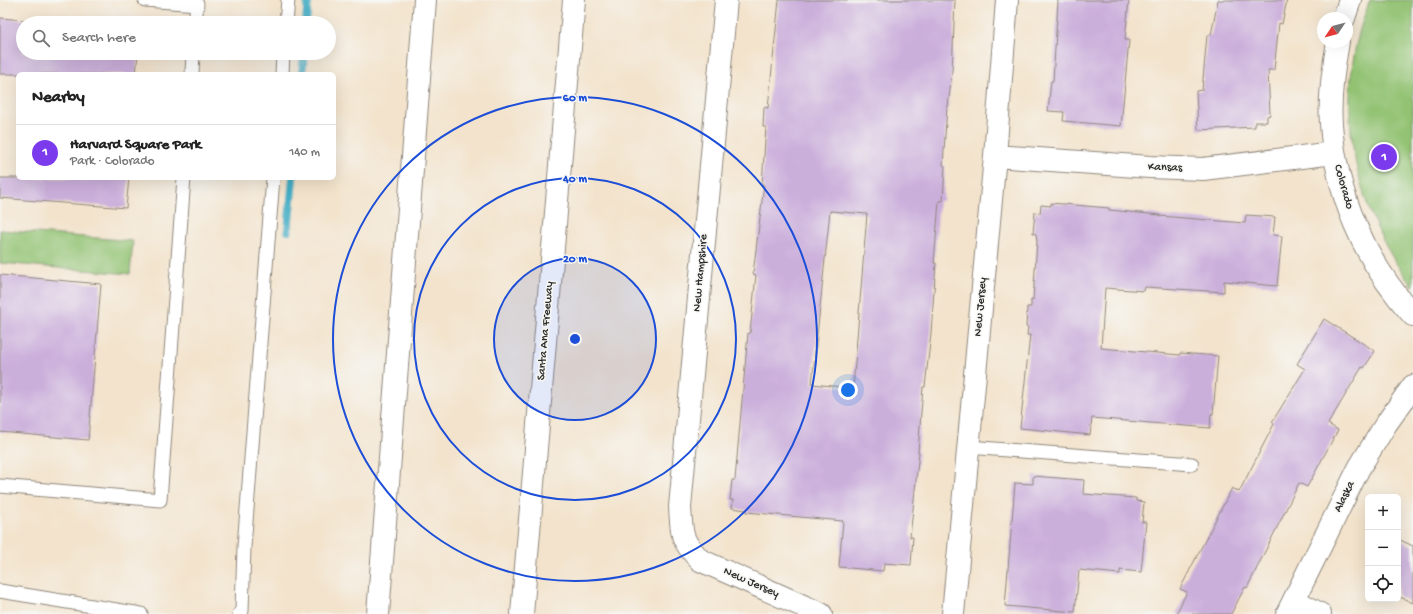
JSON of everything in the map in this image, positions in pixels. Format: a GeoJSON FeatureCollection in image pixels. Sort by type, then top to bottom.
{"type":"FeatureCollection","features":[{"type":"Feature","properties":{"kind":"main road"},"geometry":{"type":"LineString","coordinates":[[378,614],[425,0]]}},
{"type":"Feature","properties":{"kind":"main road","name":"Santa Ana Freeway"},"geometry":{"type":"LineString","coordinates":[[522,614],[574,0]]}},
{"type":"Feature","properties":{"kind":"main road","name":"New Hampshire"},"geometry":{"type":"LineString","coordinates":[[686,545],[682,532],[680,507],[726,0]]}},
{"type":"Feature","properties":{"kind":"main road","name":"New Jersey"},"geometry":{"type":"LineString","coordinates":[[953,614],[995,156],[1007,0]]}},
{"type":"Feature","properties":{"kind":"main road"},"geometry":{"type":"LineString","coordinates":[[1346,12],[1350,0]]}},
{"type":"Feature","properties":{"kind":"main road","name":"Colorado"},"geometry":{"type":"LineString","coordinates":[[1337,48],[1332,74],[1331,115],[1334,153],[1345,198],[1358,233],[1380,273],[1397,298],[1413,315]]}},
{"type":"Feature","properties":{"kind":"main road","name":"Kansas"},"geometry":{"type":"LineString","coordinates":[[995,156],[1150,168],[1203,169],[1334,153]]}},
{"type":"Feature","properties":{"kind":"main road","name":"Alaska"},"geometry":{"type":"LineString","coordinates":[[1290,607],[1359,468],[1386,424],[1413,386]]}},
{"type":"Feature","properties":{"kind":"main road","name":"New Jersey"},"geometry":{"type":"LineString","coordinates":[[686,545],[700,560],[821,614]]}},
{"type":"Feature","properties":{"kind":"main road"},"geometry":{"type":"LineString","coordinates":[[1290,607],[1320,614]]}},
{"type":"Feature","properties":{"kind":"lane"},"geometry":{"type":"LineString","coordinates":[[145,0],[197,4],[196,16]]}},
{"type":"Feature","properties":{"kind":"lane"},"geometry":{"type":"LineString","coordinates":[[287,16],[288,0]]}},
{"type":"Feature","properties":{"kind":"lane"},"geometry":{"type":"LineString","coordinates":[[192,72],[193,60]]}},
{"type":"Feature","properties":{"kind":"lane"},"geometry":{"type":"LineString","coordinates":[[282,72],[283,60]]}},
{"type":"Feature","properties":{"kind":"lane"},"geometry":{"type":"LineString","coordinates":[[0,486],[160,500],[184,180]]}},
{"type":"Feature","properties":{"kind":"lane"},"geometry":{"type":"LineString","coordinates":[[239,614],[242,611],[244,547],[273,180]]}},
{"type":"Feature","properties":{"kind":"lane"},"geometry":{"type":"LineString","coordinates":[[968,447],[1192,464]]}},
{"type":"Feature","properties":{"kind":"lane"},"geometry":{"type":"LineString","coordinates":[[0,591],[141,614]]}},
{"type":"Feature","properties":{"kind":"green space"},"geometry":{"type":"Polygon","coordinates":[[[1370,0],[1413,0],[1413,287],[1391,256],[1374,222],[1361,186],[1353,149],[1350,111],[1351,74],[1358,36],[1370,0]]]}},
{"type":"Feature","properties":{"kind":"green space"},"geometry":{"type":"Polygon","coordinates":[[[0,230],[133,241],[130,274],[0,263],[0,230]]]}},
{"type":"Feature","properties":{"kind":"building"},"geometry":{"type":"Polygon","coordinates":[[[779,0],[955,0],[952,72],[947,107],[943,165],[945,166],[943,201],[939,201],[934,263],[936,263],[931,333],[925,387],[923,387],[919,452],[910,537],[913,537],[911,565],[884,563],[883,571],[839,567],[843,521],[746,512],[746,510],[732,508],[733,500],[730,500],[732,480],[735,480],[748,333],[750,333],[756,275],[753,274],[764,185],[762,184],[766,127],[763,127],[764,107],[768,108],[779,0]],[[830,211],[812,384],[853,388],[867,214],[830,211]]]}},
{"type":"Feature","properties":{"kind":"building"},"geometry":{"type":"Polygon","coordinates":[[[1058,0],[1129,0],[1125,40],[1129,40],[1121,126],[1063,121],[1064,112],[1048,111],[1051,81],[1053,81],[1058,0]]]}},
{"type":"Feature","properties":{"kind":"building"},"geometry":{"type":"Polygon","coordinates":[[[1218,0],[1287,0],[1282,24],[1279,23],[1274,70],[1268,70],[1270,115],[1267,116],[1267,122],[1255,122],[1255,127],[1198,130],[1196,91],[1202,90],[1207,35],[1211,35],[1218,0]]]}},
{"type":"Feature","properties":{"kind":"building"},"geometry":{"type":"Polygon","coordinates":[[[0,18],[16,19],[16,60],[137,60],[136,72],[16,72],[16,74],[0,74],[0,18]]]}},
{"type":"Feature","properties":{"kind":"building"},"geometry":{"type":"Polygon","coordinates":[[[0,178],[16,178],[16,180],[129,180],[126,208],[0,198],[0,178]]]}},
{"type":"Feature","properties":{"kind":"building"},"geometry":{"type":"Polygon","coordinates":[[[1051,203],[1109,208],[1109,210],[1160,216],[1245,223],[1246,215],[1275,217],[1273,235],[1282,236],[1277,286],[1224,281],[1224,292],[1145,287],[1144,291],[1105,288],[1101,348],[1180,355],[1180,353],[1218,356],[1213,414],[1211,414],[1210,428],[1092,418],[1090,435],[1020,428],[1030,335],[1027,335],[1028,327],[1026,327],[1027,307],[1031,307],[1031,300],[1033,300],[1037,241],[1036,234],[1033,233],[1035,212],[1040,213],[1041,205],[1051,206],[1051,203]]]}},
{"type":"Feature","properties":{"kind":"building"},"geometry":{"type":"Polygon","coordinates":[[[0,275],[101,284],[88,440],[0,432],[0,275]]]}},
{"type":"Feature","properties":{"kind":"building"},"geometry":{"type":"Polygon","coordinates":[[[1324,319],[1375,351],[1364,368],[1362,367],[1328,424],[1338,430],[1307,487],[1299,483],[1247,588],[1245,587],[1231,614],[1176,614],[1187,592],[1180,589],[1232,488],[1239,492],[1274,424],[1272,422],[1305,369],[1297,364],[1324,319]]]}},
{"type":"Feature","properties":{"kind":"building"},"geometry":{"type":"Polygon","coordinates":[[[1033,476],[1084,480],[1083,494],[1136,498],[1136,501],[1144,502],[1142,522],[1146,522],[1141,572],[1120,570],[1120,574],[1079,570],[1075,612],[1005,606],[1015,483],[1033,484],[1033,476]]]}},
{"type":"Feature","properties":{"kind":"building"},"geometry":{"type":"Polygon","coordinates":[[[1401,540],[1413,546],[1413,603],[1401,597],[1401,540]]]}},
{"type":"Feature","properties":{"kind":"waterway"},"geometry":{"type":"LineString","coordinates":[[307,16],[308,0]]}},
{"type":"Feature","properties":{"kind":"waterway"},"geometry":{"type":"LineString","coordinates":[[302,72],[303,60]]}},
{"type":"Feature","properties":{"kind":"waterway"},"geometry":{"type":"LineString","coordinates":[[288,231],[293,180]]}},
{"type":"Feature","properties":{"kind":"place","name":"Harvard Square Park"},"geometry":{"type":"Point","coordinates":[1384,157]}}]}
